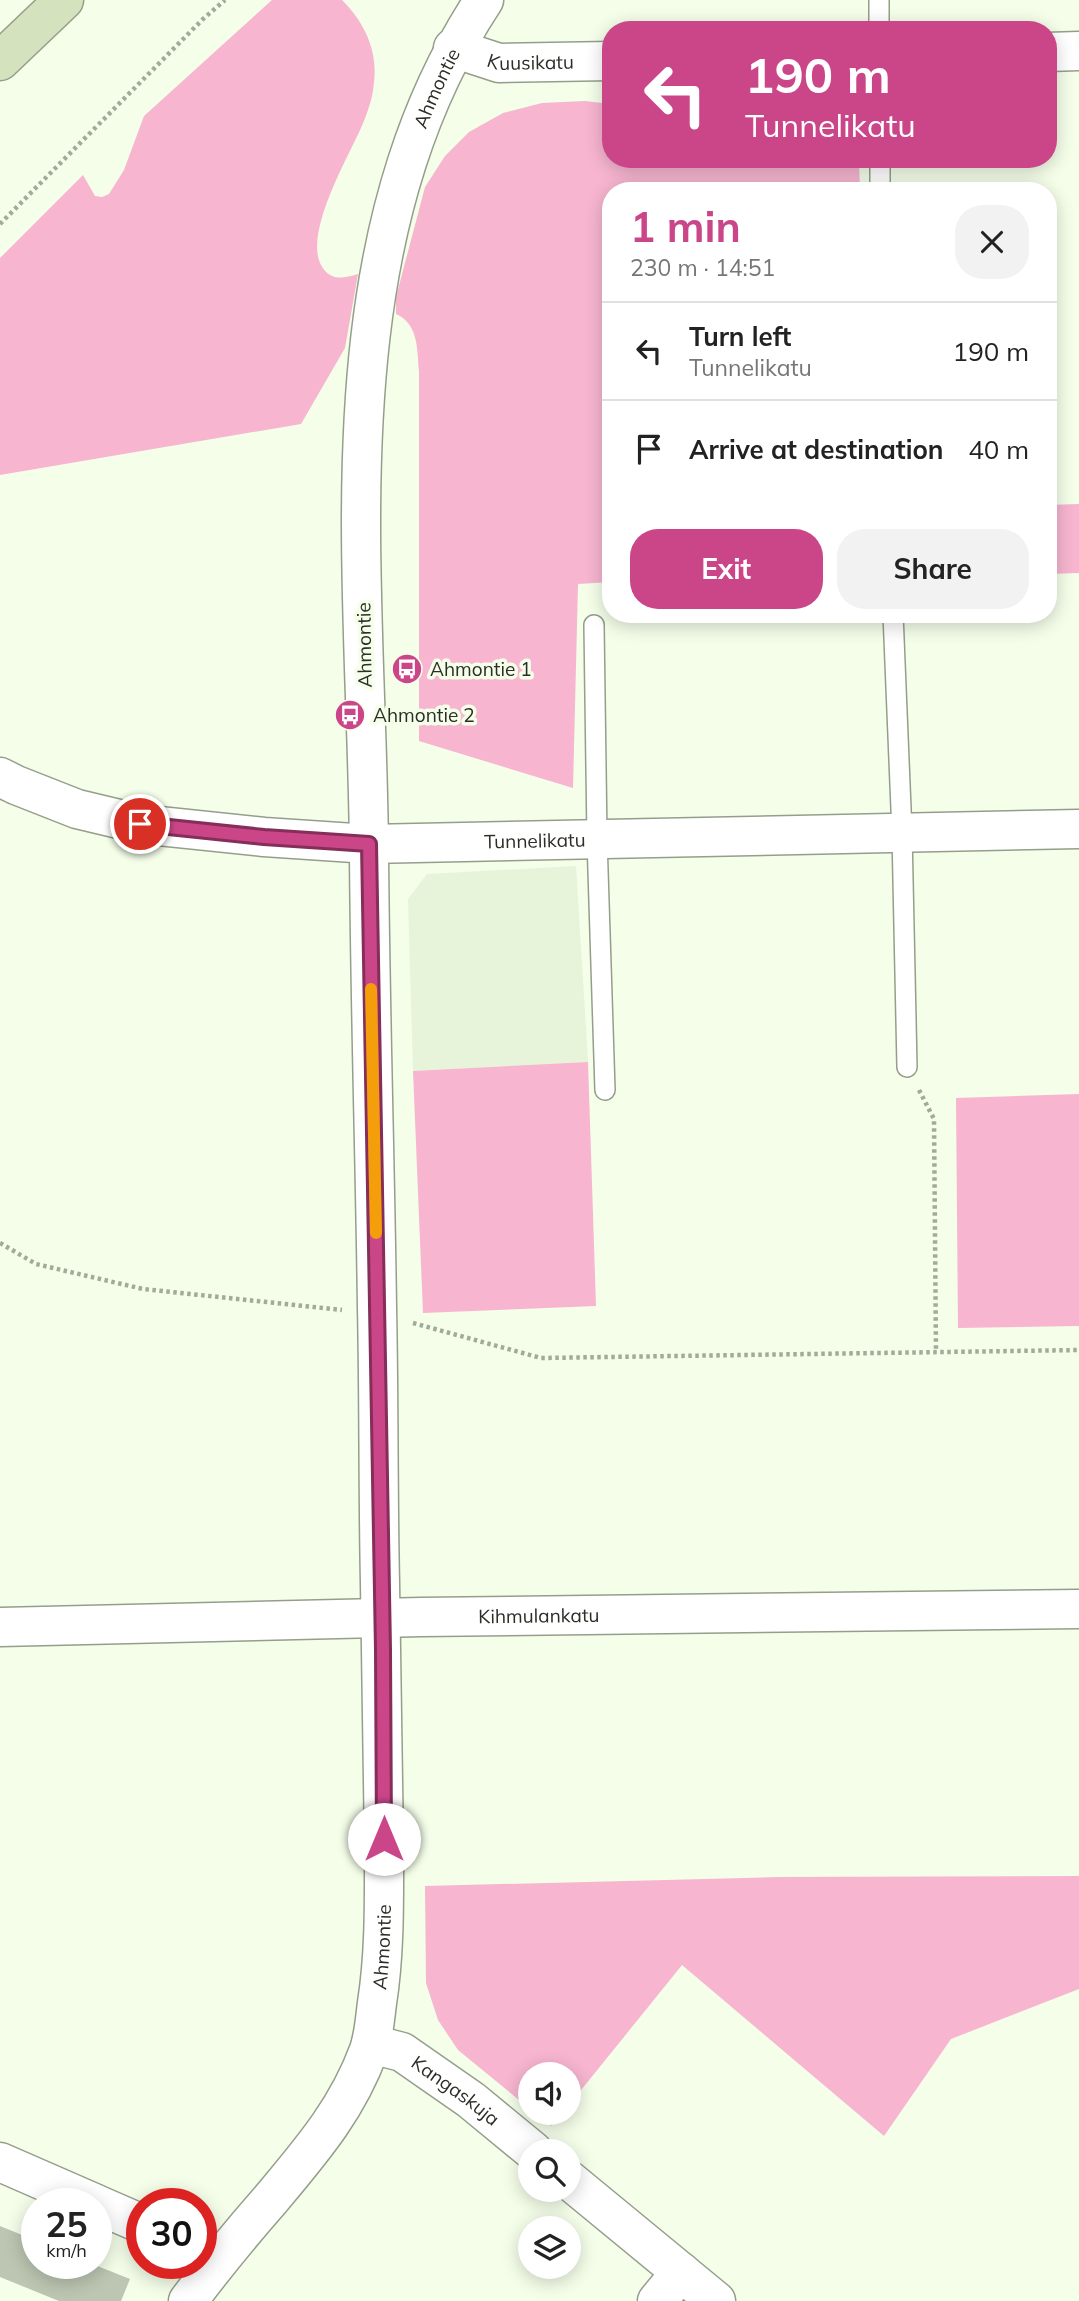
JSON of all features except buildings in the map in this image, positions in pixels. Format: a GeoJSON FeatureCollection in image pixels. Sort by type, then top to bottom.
{"type":"FeatureCollection","features":[{"type":"Feature","properties":{"kind":"main road"},"geometry":{"type":"LineString","coordinates":[[0,61],[64,0]]}},
{"type":"Feature","properties":{"kind":"street","name":"Ahmontie"},"geometry":{"type":"LineString","coordinates":[[217,2250],[325,2134],[352,2089],[371,2044],[381,1980],[384,1893],[382,1618],[369,844],[360,501],[364,401],[383,258],[396,197],[419,125],[453,48],[484,0]]}},
{"type":"Feature","properties":{"kind":"street","name":"Kuusikatu"},"geometry":{"type":"LineString","coordinates":[[453,48],[499,63],[602,61]]}},
{"type":"Feature","properties":{"kind":"street"},"geometry":{"type":"LineString","coordinates":[[1057,52],[1079,51]]}},
{"type":"Feature","properties":{"kind":"street","name":"Tunnelikatu"},"geometry":{"type":"LineString","coordinates":[[0,777],[77,809],[140,824],[264,837],[369,844],[1079,829]]}},
{"type":"Feature","properties":{"kind":"street","name":"Kihmulankatu"},"geometry":{"type":"LineString","coordinates":[[0,1628],[382,1618],[1079,1609]]}},
{"type":"Feature","properties":{"kind":"street","name":"Kangaskuja"},"geometry":{"type":"LineString","coordinates":[[371,2044],[402,2052],[471,2100],[518,2139]]}},
{"type":"Feature","properties":{"kind":"street"},"geometry":{"type":"LineString","coordinates":[[0,2162],[59,2188]]}},
{"type":"Feature","properties":{"kind":"street"},"geometry":{"type":"LineString","coordinates":[[581,2190],[716,2301]]}},
{"type":"Feature","properties":{"kind":"street"},"geometry":{"type":"LineString","coordinates":[[657,2301],[681,2272]]}},
{"type":"Feature","properties":{"kind":"street","name":"Ahmontie"},"geometry":{"type":"LineString","coordinates":[[188,2301],[199,2279]]}},
{"type":"Feature","properties":{"kind":"lane"},"geometry":{"type":"LineString","coordinates":[[879,0],[879,21]]}},
{"type":"Feature","properties":{"kind":"lane"},"geometry":{"type":"LineString","coordinates":[[893,623],[902,833],[907,1067]]}},
{"type":"Feature","properties":{"kind":"lane"},"geometry":{"type":"LineString","coordinates":[[594,625],[605,1090]]}},
{"type":"Feature","properties":{"kind":"path"},"geometry":{"type":"LineString","coordinates":[[0,224],[225,0]]}},
{"type":"Feature","properties":{"kind":"path"},"geometry":{"type":"LineString","coordinates":[[907,1067],[934,1119],[936,1352]]}},
{"type":"Feature","properties":{"kind":"path"},"geometry":{"type":"LineString","coordinates":[[0,1243],[36,1264],[143,1289],[377,1314],[541,1359],[1079,1350]]}},
{"type":"Feature","properties":{"kind":"shaded area"},"geometry":{"type":"Polygon","coordinates":[[[272,0],[342,0],[363,27],[374,59],[374,82],[369,106],[329,196],[318,234],[317,251],[321,265],[328,274],[347,277],[358,274],[345,348],[301,424],[0,475],[0,258],[83,175],[95,196],[109,194],[124,170],[144,116],[272,0]]]}},
{"type":"Feature","properties":{"kind":"shaded area"},"geometry":{"type":"Polygon","coordinates":[[[542,103],[602,103],[602,168],[859,168],[860,182],[602,182],[602,583],[578,584],[573,788],[419,741],[419,371],[413,331],[404,318],[396,314],[396,297],[425,187],[445,156],[469,132],[503,113],[542,103]]]}},
{"type":"Feature","properties":{"kind":"shaded area"},"geometry":{"type":"Polygon","coordinates":[[[1079,504],[1079,573],[1057,574],[1057,505],[1079,504]]]}},
{"type":"Feature","properties":{"kind":"shaded area"},"geometry":{"type":"Polygon","coordinates":[[[576,866],[588,1062],[413,1071],[408,899],[427,874],[576,866]]]}},
{"type":"Feature","properties":{"kind":"shaded area"},"geometry":{"type":"Polygon","coordinates":[[[588,1062],[596,1306],[423,1313],[413,1071],[588,1062]]]}},
{"type":"Feature","properties":{"kind":"shaded area"},"geometry":{"type":"Polygon","coordinates":[[[1079,1094],[1079,1326],[958,1328],[956,1098],[1079,1094]]]}},
{"type":"Feature","properties":{"kind":"shaded area"},"geometry":{"type":"Polygon","coordinates":[[[1079,1876],[1079,1989],[951,2039],[884,2136],[682,1965],[581,2090],[581,2062],[518,2062],[518,2099],[458,2050],[438,2020],[426,1983],[425,1886],[779,1877],[1079,1876]]]}},
{"type":"Feature","properties":{"kind":"slow traffic"},"geometry":{"type":"LineString","coordinates":[[371,989],[376,1233]]}},
{"type":"Feature","properties":{"kind":"place","name":"Ahmontie 1"},"geometry":{"type":"Point","coordinates":[407,669]}},
{"type":"Feature","properties":{"kind":"place","name":"Ahmontie 2"},"geometry":{"type":"Point","coordinates":[350,715]}},
{"type":"Feature","properties":{"kind":"route"},"geometry":{"type":"LineString","coordinates":[[140,824],[264,837],[369,844],[384,1839]]}}]}
